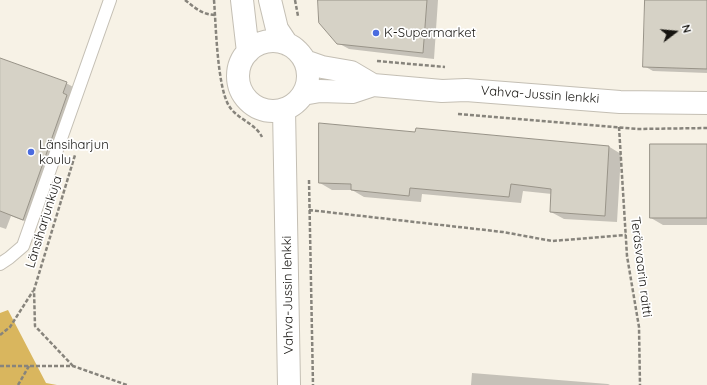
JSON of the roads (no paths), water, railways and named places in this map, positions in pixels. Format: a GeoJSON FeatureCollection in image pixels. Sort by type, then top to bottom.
{"type":"FeatureCollection","features":[{"type":"Feature","properties":{"kind":"street"},"geometry":{"type":"LineString","coordinates":[[242,0],[248,52]]}},
{"type":"Feature","properties":{"kind":"street"},"geometry":{"type":"LineString","coordinates":[[270,0],[277,29],[287,44]]}},
{"type":"Feature","properties":{"kind":"street"},"geometry":{"type":"LineString","coordinates":[[271,41],[279,41],[287,44],[294,48],[305,61],[308,78],[303,94],[298,100],[284,109],[276,111],[259,108],[252,104],[241,91],[239,83],[239,66],[254,46],[271,41]]}},
{"type":"Feature","properties":{"kind":"street","name":"Vahva-Jussin lenkki"},"geometry":{"type":"LineString","coordinates":[[305,61],[322,67],[351,72],[373,85]]}},
{"type":"Feature","properties":{"kind":"street","name":"Vahva-Jussin lenkki"},"geometry":{"type":"LineString","coordinates":[[303,94],[320,91],[352,92],[373,85],[442,91],[466,90],[620,102],[707,103]]}},
{"type":"Feature","properties":{"kind":"street","name":"Vahva-Jussin lenkki"},"geometry":{"type":"LineString","coordinates":[[284,109],[289,385]]}},
{"type":"Feature","properties":{"kind":"lane"},"geometry":{"type":"LineString","coordinates":[[0,264],[23,246],[110,0]]}},
{"type":"Feature","properties":{"kind":"place","name":"K-Supermarket"},"geometry":{"type":"Point","coordinates":[376,33]}},
{"type":"Feature","properties":{"kind":"place","name":"Länsiharjun koulu"},"geometry":{"type":"Point","coordinates":[31,152]}}]}
